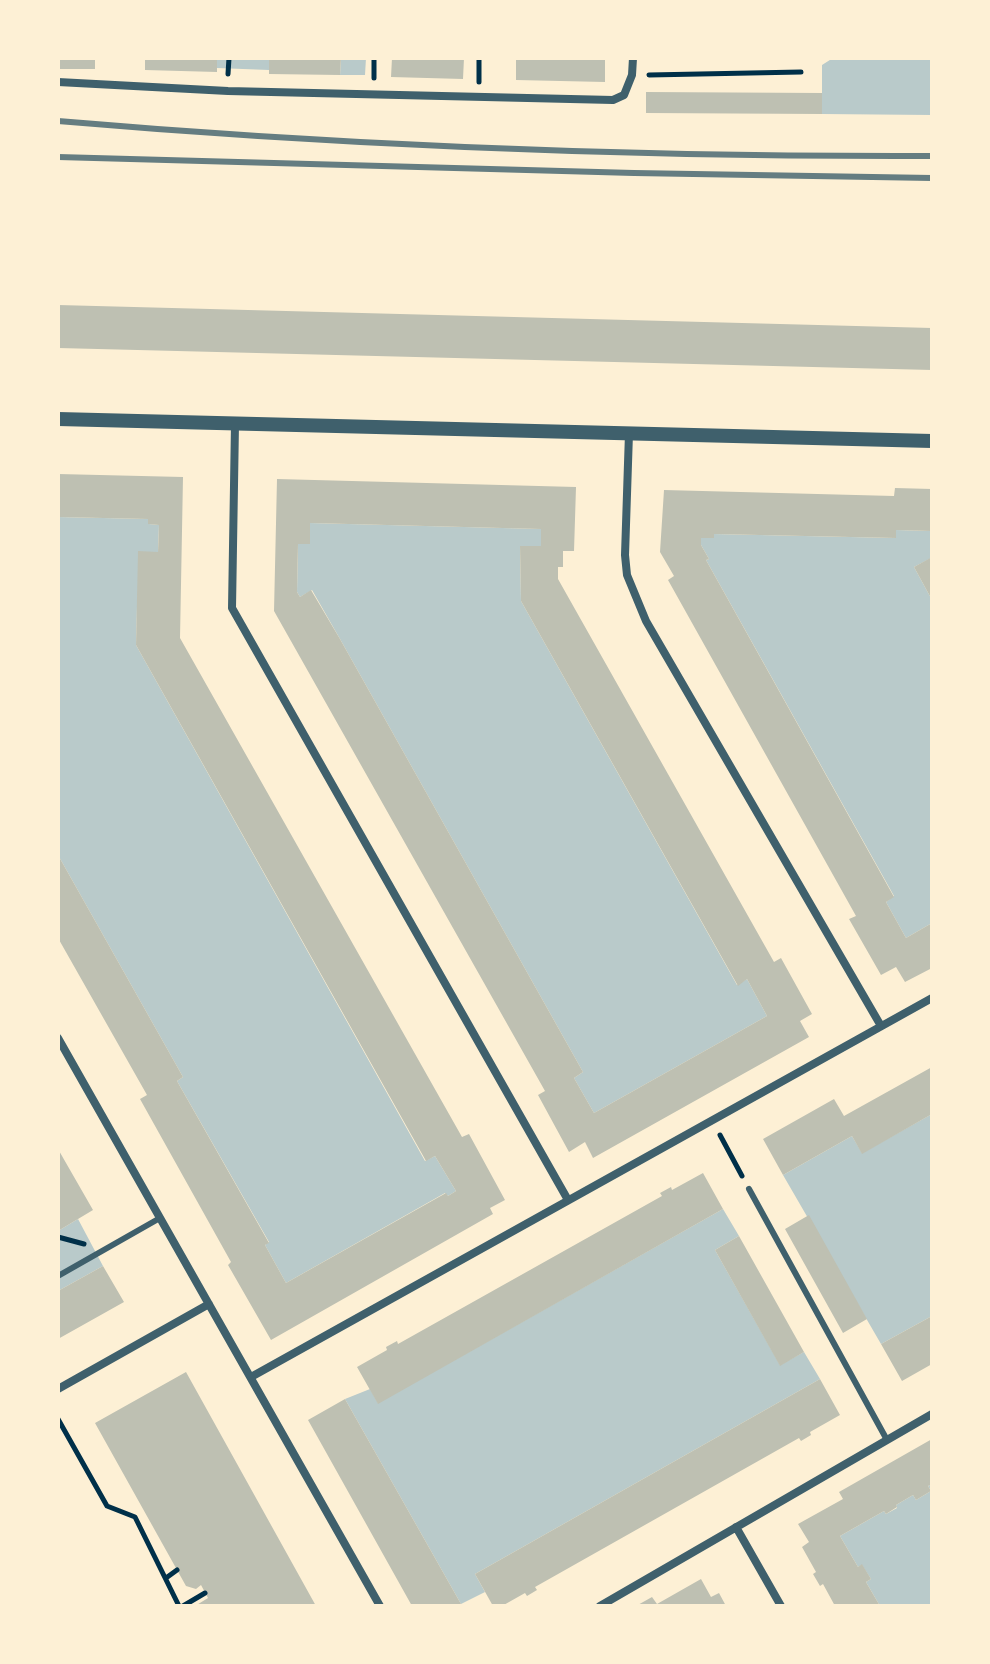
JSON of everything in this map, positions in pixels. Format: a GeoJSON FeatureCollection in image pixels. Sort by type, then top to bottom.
{"type":"FeatureCollection","features":[{"type":"Feature","properties":{"kind":"street"},"geometry":{"type":"LineString","coordinates":[[58,82],[228,91],[613,100],[624,95],[632,75],[633,58]]}},
{"type":"Feature","properties":{"kind":"street"},"geometry":{"type":"LineString","coordinates":[[58,419],[932,441]]}},
{"type":"Feature","properties":{"kind":"street"},"geometry":{"type":"LineString","coordinates":[[235,424],[232,608],[568,1200]]}},
{"type":"Feature","properties":{"kind":"street"},"geometry":{"type":"LineString","coordinates":[[629,433],[625,555],[627,575],[646,621],[881,1026]]}},
{"type":"Feature","properties":{"kind":"street"},"geometry":{"type":"LineString","coordinates":[[251,1377],[932,998]]}},
{"type":"Feature","properties":{"kind":"street"},"geometry":{"type":"LineString","coordinates":[[58,1038],[380,1606]]}},
{"type":"Feature","properties":{"kind":"street"},"geometry":{"type":"LineString","coordinates":[[58,1389],[209,1304]]}},
{"type":"Feature","properties":{"kind":"street"},"geometry":{"type":"LineString","coordinates":[[600,1606],[932,1414]]}},
{"type":"Feature","properties":{"kind":"street"},"geometry":{"type":"LineString","coordinates":[[736,1527],[781,1606]]}},
{"type":"Feature","properties":{"kind":"lane"},"geometry":{"type":"LineString","coordinates":[[749,1189],[887,1440]]}},
{"type":"Feature","properties":{"kind":"lane"},"geometry":{"type":"LineString","coordinates":[[58,1276],[160,1218]]}},
{"type":"Feature","properties":{"kind":"path"},"geometry":{"type":"LineString","coordinates":[[632,75],[801,72]]}},
{"type":"Feature","properties":{"kind":"path"},"geometry":{"type":"LineString","coordinates":[[712,1120],[735,1163]]}},
{"type":"Feature","properties":{"kind":"path"},"geometry":{"type":"LineString","coordinates":[[58,1419],[107,1506],[135,1517],[181,1606],[205,1593]]}},
{"type":"Feature","properties":{"kind":"path"},"geometry":{"type":"LineString","coordinates":[[141,1528],[150,1522]]}},
{"type":"Feature","properties":{"kind":"path"},"geometry":{"type":"LineString","coordinates":[[166,1578],[177,1570]]}},
{"type":"Feature","properties":{"kind":"shaded area"},"geometry":{"type":"Polygon","coordinates":[[[217,58],[269,58],[269,70],[217,68],[217,58]]]}},
{"type":"Feature","properties":{"kind":"shaded area"},"geometry":{"type":"Polygon","coordinates":[[[341,58],[366,58],[365,75],[340,75],[341,58]]]}},
{"type":"Feature","properties":{"kind":"shaded area"},"geometry":{"type":"Polygon","coordinates":[[[833,58],[932,58],[932,115],[822,114],[822,65],[833,58]]]}},
{"type":"Feature","properties":{"kind":"shaded area"},"geometry":{"type":"Polygon","coordinates":[[[58,517],[148,519],[149,524],[159,525],[158,552],[137,607],[136,645],[425,1161],[435,1156],[456,1191],[448,1196],[445,1193],[286,1283],[265,1245],[269,1242],[177,1081],[183,1077],[58,855],[58,517]]]}},
{"type":"Feature","properties":{"kind":"shaded area"},"geometry":{"type":"Polygon","coordinates":[[[310,523],[541,529],[541,546],[520,546],[521,601],[737,985],[747,979],[767,1016],[594,1113],[574,1078],[583,1072],[340,639],[312,590],[300,597],[297,592],[298,544],[310,544],[310,523]]]}},
{"type":"Feature","properties":{"kind":"shaded area"},"geometry":{"type":"Polygon","coordinates":[[[896,530],[932,531],[931,558],[914,567],[932,600],[932,923],[906,938],[886,902],[894,896],[706,560],[709,559],[701,545],[701,538],[714,538],[714,534],[895,538],[896,530]]]}},
{"type":"Feature","properties":{"kind":"shaded area"},"geometry":{"type":"Polygon","coordinates":[[[932,1114],[932,1316],[881,1344],[783,1175],[852,1136],[862,1153],[932,1114]]]}},
{"type":"Feature","properties":{"kind":"shaded area"},"geometry":{"type":"Polygon","coordinates":[[[723,1209],[739,1236],[715,1250],[780,1365],[804,1352],[820,1379],[475,1574],[485,1592],[461,1604],[345,1399],[370,1389],[378,1403],[723,1209]]]}},
{"type":"Feature","properties":{"kind":"shaded area"},"geometry":{"type":"Polygon","coordinates":[[[78,1219],[103,1266],[58,1291],[58,1231],[78,1219]]]}},
{"type":"Feature","properties":{"kind":"shaded area"},"geometry":{"type":"Polygon","coordinates":[[[932,1484],[932,1606],[880,1606],[866,1582],[871,1579],[862,1565],[858,1567],[840,1536],[884,1511],[886,1514],[897,1508],[896,1505],[913,1495],[916,1500],[931,1491],[928,1486],[932,1484]]]}},
{"type":"Feature","properties":{"kind":"building"},"geometry":{"type":"Polygon","coordinates":[[[58,58],[95,58],[95,69],[58,69],[58,58]]]}},
{"type":"Feature","properties":{"kind":"building"},"geometry":{"type":"Polygon","coordinates":[[[145,58],[217,58],[217,72],[145,70],[145,58]]]}},
{"type":"Feature","properties":{"kind":"building"},"geometry":{"type":"Polygon","coordinates":[[[269,58],[341,58],[340,75],[269,74],[269,58]]]}},
{"type":"Feature","properties":{"kind":"building"},"geometry":{"type":"Polygon","coordinates":[[[392,58],[464,58],[463,79],[391,77],[392,58]]]}},
{"type":"Feature","properties":{"kind":"building"},"geometry":{"type":"Polygon","coordinates":[[[516,58],[605,58],[605,82],[516,80],[516,58]]]}},
{"type":"Feature","properties":{"kind":"building"},"geometry":{"type":"Polygon","coordinates":[[[646,92],[822,93],[822,114],[646,113],[646,92]]]}},
{"type":"Feature","properties":{"kind":"building"},"geometry":{"type":"Polygon","coordinates":[[[58,305],[932,328],[932,370],[58,348],[58,305]]]}},
{"type":"Feature","properties":{"kind":"building"},"geometry":{"type":"Polygon","coordinates":[[[58,474],[183,477],[180,638],[462,1137],[469,1134],[505,1200],[490,1208],[493,1214],[271,1340],[140,1099],[147,1095],[58,938],[58,855],[183,1077],[177,1081],[269,1243],[265,1245],[286,1283],[446,1193],[448,1196],[456,1191],[435,1156],[426,1161],[136,645],[138,551],[158,552],[159,525],[148,524],[148,519],[58,517],[58,474]]]}},
{"type":"Feature","properties":{"kind":"building"},"geometry":{"type":"Polygon","coordinates":[[[277,479],[576,487],[574,551],[563,551],[563,567],[558,567],[558,579],[774,962],[781,958],[812,1014],[800,1021],[809,1037],[593,1158],[585,1142],[569,1152],[538,1095],[545,1091],[274,611],[277,479]],[[310,523],[310,544],[298,544],[297,592],[300,597],[311,590],[340,639],[583,1072],[574,1078],[594,1113],[767,1016],[747,979],[738,986],[521,601],[520,546],[541,546],[541,529],[310,523]]]}},
{"type":"Feature","properties":{"kind":"building"},"geometry":{"type":"Polygon","coordinates":[[[895,488],[932,489],[932,531],[896,530],[896,538],[714,534],[714,538],[701,538],[701,545],[709,559],[706,560],[894,897],[886,902],[906,938],[932,923],[932,968],[905,982],[896,967],[881,975],[849,919],[856,916],[668,580],[674,576],[660,552],[664,490],[894,496],[895,488]]]}},
{"type":"Feature","properties":{"kind":"building"},"geometry":{"type":"Polygon","coordinates":[[[932,557],[932,600],[914,567],[932,557]]]}},
{"type":"Feature","properties":{"kind":"building"},"geometry":{"type":"Polygon","coordinates":[[[932,1067],[932,1114],[862,1154],[852,1136],[783,1175],[763,1139],[834,1099],[844,1116],[932,1067]]]}},
{"type":"Feature","properties":{"kind":"building"},"geometry":{"type":"Polygon","coordinates":[[[58,1149],[93,1210],[58,1231],[58,1149]]]}},
{"type":"Feature","properties":{"kind":"building"},"geometry":{"type":"Polygon","coordinates":[[[703,1173],[723,1209],[378,1404],[357,1367],[387,1350],[386,1347],[397,1341],[398,1344],[662,1196],[660,1193],[703,1173]]]}},
{"type":"Feature","properties":{"kind":"building"},"geometry":{"type":"Polygon","coordinates":[[[809,1215],[867,1319],[843,1333],[785,1229],[809,1215]]]}},
{"type":"Feature","properties":{"kind":"building"},"geometry":{"type":"Polygon","coordinates":[[[739,1236],[804,1352],[780,1366],[715,1250],[739,1236]]]}},
{"type":"Feature","properties":{"kind":"building"},"geometry":{"type":"Polygon","coordinates":[[[103,1266],[124,1302],[58,1339],[58,1291],[103,1266]]]}},
{"type":"Feature","properties":{"kind":"building"},"geometry":{"type":"Polygon","coordinates":[[[932,1316],[932,1364],[902,1381],[881,1344],[932,1316]]]}},
{"type":"Feature","properties":{"kind":"building"},"geometry":{"type":"Polygon","coordinates":[[[186,1372],[316,1606],[195,1606],[208,1598],[201,1585],[196,1589],[186,1586],[95,1423],[186,1372]]]}},
{"type":"Feature","properties":{"kind":"building"},"geometry":{"type":"Polygon","coordinates":[[[820,1379],[840,1415],[810,1432],[811,1435],[801,1441],[799,1438],[535,1587],[537,1590],[527,1596],[525,1593],[502,1606],[493,1606],[475,1574],[820,1379]]]}},
{"type":"Feature","properties":{"kind":"building"},"geometry":{"type":"Polygon","coordinates":[[[345,1399],[461,1604],[412,1606],[308,1420],[345,1399]]]}},
{"type":"Feature","properties":{"kind":"building"},"geometry":{"type":"Polygon","coordinates":[[[932,1439],[932,1484],[928,1486],[931,1491],[916,1500],[913,1495],[886,1514],[884,1511],[840,1536],[858,1567],[862,1564],[871,1579],[866,1582],[880,1606],[835,1606],[823,1584],[820,1586],[813,1574],[816,1572],[802,1547],[809,1542],[798,1524],[843,1499],[839,1492],[932,1439]]]}},
{"type":"Feature","properties":{"kind":"building"},"geometry":{"type":"Polygon","coordinates":[[[701,1579],[711,1597],[719,1593],[726,1606],[636,1606],[652,1597],[657,1604],[701,1579]]]}},
{"type":"Feature","properties":{"kind":"railway"},"geometry":{"type":"LineString","coordinates":[[58,121],[276,137],[495,148],[932,156]]}},
{"type":"Feature","properties":{"kind":"railway"},"geometry":{"type":"LineString","coordinates":[[58,157],[932,178]]}}]}
